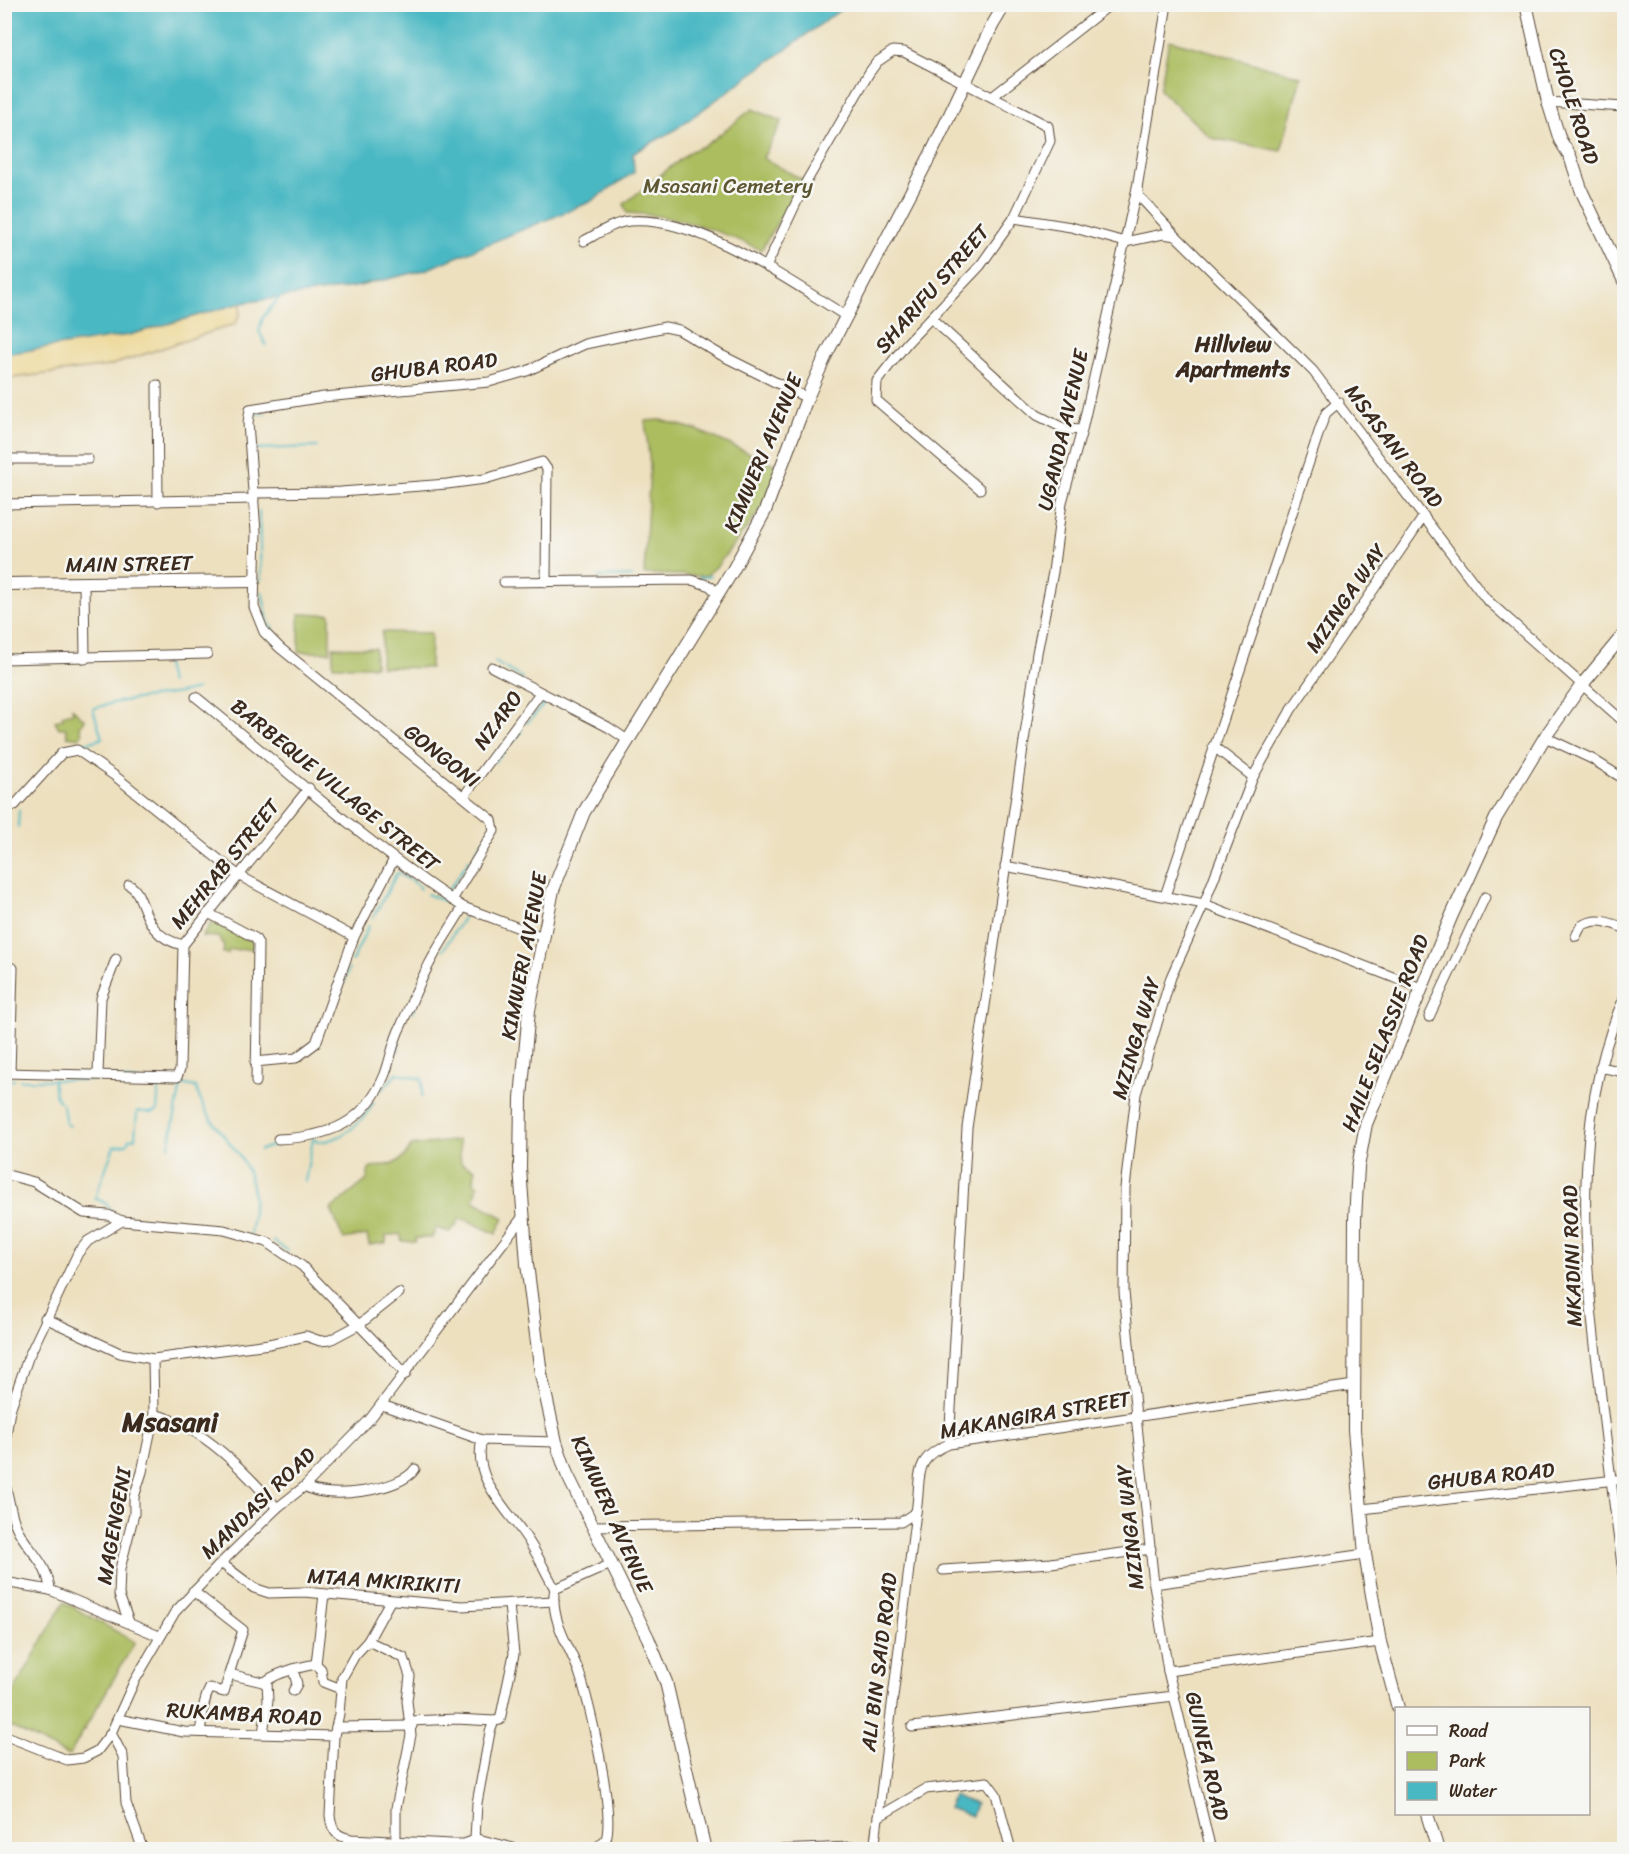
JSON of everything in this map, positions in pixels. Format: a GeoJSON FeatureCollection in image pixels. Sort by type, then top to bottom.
{"type":"FeatureCollection","features":[{"type":"Feature","properties":{"kind":"street","name":"KIMWERI AVENUE"},"geometry":{"type":"LineString","coordinates":[[705,1850],[666,1683],[648,1638],[567,1474],[556,1442],[541,1374],[527,1264],[520,1168],[521,1098],[529,1010],[554,890],[573,836],[626,739],[717,593],[765,510],[807,398],[846,316],[1005,4]]}},
{"type":"Feature","properties":{"kind":"street"},"geometry":{"type":"LineString","coordinates":[[992,97],[1111,4]]}},
{"type":"Feature","properties":{"kind":"street","name":"UGANDA AVENUE"},"geometry":{"type":"LineString","coordinates":[[949,1444],[967,1128],[1036,653],[1055,562],[1062,502],[1082,430],[1137,188],[1167,4]]}},
{"type":"Feature","properties":{"kind":"street","name":"CHOLE ROAD"},"geometry":{"type":"LineString","coordinates":[[1526,4],[1548,102],[1582,192],[1624,281]]}},
{"type":"Feature","properties":{"kind":"street","name":"SHARIFU STREET"},"geometry":{"type":"LineString","coordinates":[[766,267],[805,184],[877,62],[893,51],[904,52],[1044,123],[1050,131],[1046,151],[1014,218],[980,266],[907,343],[877,381],[874,396],[980,489]]}},
{"type":"Feature","properties":{"kind":"street"},"geometry":{"type":"LineString","coordinates":[[1548,102],[1624,107]]}},
{"type":"Feature","properties":{"kind":"street","name":"MSASANI ROAD"},"geometry":{"type":"LineString","coordinates":[[1137,188],[1139,196],[1176,236],[1313,371],[1339,402],[1486,599],[1624,722]]}},
{"type":"Feature","properties":{"kind":"street"},"geometry":{"type":"LineString","coordinates":[[1014,218],[1071,227],[1125,242],[1163,234],[1176,236]]}},
{"type":"Feature","properties":{"kind":"street"},"geometry":{"type":"LineString","coordinates":[[584,241],[629,221],[656,223],[692,232],[740,250],[846,316]]}},
{"type":"Feature","properties":{"kind":"street"},"geometry":{"type":"LineString","coordinates":[[932,319],[1037,415],[1065,429],[1082,430]]}},
{"type":"Feature","properties":{"kind":"street","name":"GHUBA ROAD"},"geometry":{"type":"LineString","coordinates":[[254,581],[256,532],[248,413],[255,407],[324,397],[489,382],[527,371],[585,344],[650,328],[665,327],[679,330],[807,398]]}},
{"type":"Feature","properties":{"kind":"street"},"geometry":{"type":"LineString","coordinates":[[158,385],[158,502]]}},
{"type":"Feature","properties":{"kind":"street"},"geometry":{"type":"LineString","coordinates":[[1165,896],[1322,423],[1326,413],[1339,402]]}},
{"type":"Feature","properties":{"kind":"street"},"geometry":{"type":"LineString","coordinates":[[4,459],[88,459]]}},
{"type":"Feature","properties":{"kind":"street"},"geometry":{"type":"LineString","coordinates":[[4,504],[158,502],[447,484],[485,479],[542,462],[547,469],[546,582]]}},
{"type":"Feature","properties":{"kind":"street","name":"MZINGA WAY"},"geometry":{"type":"LineString","coordinates":[[1168,1671],[1154,1584],[1124,1292],[1125,1188],[1136,1094],[1171,976],[1204,904],[1253,777],[1291,710],[1424,516]]}},
{"type":"Feature","properties":{"kind":"street"},"geometry":{"type":"LineString","coordinates":[[504,582],[692,580],[710,586],[717,593]]}},
{"type":"Feature","properties":{"kind":"street","name":"MAIN STREET"},"geometry":{"type":"LineString","coordinates":[[4,584],[254,581]]}},
{"type":"Feature","properties":{"kind":"street","name":"GONGONI"},"geometry":{"type":"LineString","coordinates":[[254,581],[254,607],[264,632],[288,655],[487,815],[495,827],[452,900]]}},
{"type":"Feature","properties":{"kind":"street"},"geometry":{"type":"LineString","coordinates":[[84,584],[85,658]]}},
{"type":"Feature","properties":{"kind":"street","name":"HAILE SELASSIE ROAD"},"geometry":{"type":"LineString","coordinates":[[1398,1707],[1380,1642],[1365,1554],[1354,1430],[1353,1294],[1358,1167],[1366,1124],[1450,917],[1496,818],[1545,737],[1581,686],[1624,634]]}},
{"type":"Feature","properties":{"kind":"street"},"geometry":{"type":"LineString","coordinates":[[4,659],[207,654]]}},
{"type":"Feature","properties":{"kind":"street"},"geometry":{"type":"LineString","coordinates":[[492,668],[608,727],[626,739]]}},
{"type":"Feature","properties":{"kind":"street","name":"NZARO"},"geometry":{"type":"LineString","coordinates":[[464,796],[540,693]]}},
{"type":"Feature","properties":{"kind":"street","name":"BARBEQUE VILLAGE STREET"},"geometry":{"type":"LineString","coordinates":[[196,697],[394,859],[452,900]]}},
{"type":"Feature","properties":{"kind":"street"},"geometry":{"type":"LineString","coordinates":[[1545,737],[1592,759],[1624,779]]}},
{"type":"Feature","properties":{"kind":"street"},"geometry":{"type":"LineString","coordinates":[[1213,746],[1253,777]]}},
{"type":"Feature","properties":{"kind":"street"},"geometry":{"type":"LineString","coordinates":[[4,808],[15,805],[62,753],[77,750],[116,776],[238,875],[354,937]]}},
{"type":"Feature","properties":{"kind":"street","name":"MEHRAB STREET"},"geometry":{"type":"LineString","coordinates":[[98,1074],[174,1078],[177,1074],[183,945],[309,788]]}},
{"type":"Feature","properties":{"kind":"street"},"geometry":{"type":"LineString","coordinates":[[255,1062],[296,1058],[316,1043],[354,937],[394,859]]}},
{"type":"Feature","properties":{"kind":"street"},"geometry":{"type":"LineString","coordinates":[[1005,866],[1204,904],[1421,988]]}},
{"type":"Feature","properties":{"kind":"street"},"geometry":{"type":"LineString","coordinates":[[129,885],[136,890],[147,921],[169,942],[183,945]]}},
{"type":"Feature","properties":{"kind":"street"},"geometry":{"type":"LineString","coordinates":[[1429,1017],[1485,897]]}},
{"type":"Feature","properties":{"kind":"street"},"geometry":{"type":"LineString","coordinates":[[452,900],[463,907],[543,937]]}},
{"type":"Feature","properties":{"kind":"street"},"geometry":{"type":"LineString","coordinates":[[278,1139],[317,1137],[332,1131],[351,1119],[368,1102],[384,1076],[398,1031],[431,960],[463,907]]}},
{"type":"Feature","properties":{"kind":"street"},"geometry":{"type":"LineString","coordinates":[[208,913],[255,938],[258,944],[256,1082]]}},
{"type":"Feature","properties":{"kind":"street"},"geometry":{"type":"LineString","coordinates":[[1576,936],[1581,926],[1594,921],[1602,920],[1624,928]]}},
{"type":"Feature","properties":{"kind":"street"},"geometry":{"type":"LineString","coordinates":[[13,968],[7,1073],[98,1074],[101,998],[116,959]]}},
{"type":"Feature","properties":{"kind":"street","name":"MKADINI ROAD"},"geometry":{"type":"LineString","coordinates":[[1624,998],[1600,1067],[1584,1211],[1588,1290],[1624,1581]]}},
{"type":"Feature","properties":{"kind":"street"},"geometry":{"type":"LineString","coordinates":[[1600,1067],[1624,1072]]}},
{"type":"Feature","properties":{"kind":"street"},"geometry":{"type":"LineString","coordinates":[[4,1174],[20,1176],[34,1182],[84,1213],[108,1215],[122,1221],[224,1230],[267,1242],[302,1266],[406,1374]]}},
{"type":"Feature","properties":{"kind":"street","name":"MANDASI ROAD"},"geometry":{"type":"LineString","coordinates":[[4,1735],[67,1760],[91,1755],[111,1733],[159,1636],[193,1591],[277,1508],[305,1486],[382,1405],[452,1306],[524,1215]]}},
{"type":"Feature","properties":{"kind":"street"},"geometry":{"type":"LineString","coordinates":[[4,1448],[14,1397],[45,1318],[66,1281],[78,1253],[88,1241],[122,1221]]}},
{"type":"Feature","properties":{"kind":"street"},"geometry":{"type":"LineString","coordinates":[[45,1318],[120,1353],[153,1359],[269,1344],[306,1336],[320,1341],[330,1340],[360,1324],[399,1293]]}},
{"type":"Feature","properties":{"kind":"street","name":"MAGENGENI"},"geometry":{"type":"LineString","coordinates":[[129,1622],[118,1595],[120,1569],[134,1514],[134,1497],[142,1473],[153,1414],[153,1359]]}},
{"type":"Feature","properties":{"kind":"street","name":"MAKANGIRA STREET"},"geometry":{"type":"LineString","coordinates":[[916,1512],[919,1472],[925,1457],[949,1444],[1354,1385]]}},
{"type":"Feature","properties":{"kind":"street"},"geometry":{"type":"LineString","coordinates":[[382,1405],[482,1440],[556,1442]]}},
{"type":"Feature","properties":{"kind":"street"},"geometry":{"type":"LineString","coordinates":[[153,1414],[187,1427],[210,1444],[235,1464],[277,1508]]}},
{"type":"Feature","properties":{"kind":"street"},"geometry":{"type":"LineString","coordinates":[[482,1440],[480,1459],[484,1474],[501,1506],[531,1545],[555,1590],[557,1625],[580,1675],[609,1804],[606,1839],[598,1847],[586,1850]]}},
{"type":"Feature","properties":{"kind":"street"},"geometry":{"type":"LineString","coordinates":[[305,1486],[313,1491],[363,1492],[407,1479],[415,1469]]}},
{"type":"Feature","properties":{"kind":"street","name":"GHUBA ROAD"},"geometry":{"type":"LineString","coordinates":[[1362,1509],[1624,1479]]}},
{"type":"Feature","properties":{"kind":"street"},"geometry":{"type":"LineString","coordinates":[[5,1485],[15,1525],[28,1549],[49,1573],[51,1590]]}},
{"type":"Feature","properties":{"kind":"street"},"geometry":{"type":"LineString","coordinates":[[592,1526],[888,1524],[909,1519],[916,1512]]}},
{"type":"Feature","properties":{"kind":"street","name":"ALI BIN SAID ROAD"},"geometry":{"type":"LineString","coordinates":[[874,1848],[916,1512]]}},
{"type":"Feature","properties":{"kind":"street"},"geometry":{"type":"LineString","coordinates":[[943,1570],[1051,1563],[1151,1549]]}},
{"type":"Feature","properties":{"kind":"street"},"geometry":{"type":"LineString","coordinates":[[1154,1584],[1365,1554]]}},
{"type":"Feature","properties":{"kind":"street","name":"MTAA MKIRIKITI"},"geometry":{"type":"LineString","coordinates":[[221,1563],[261,1592],[324,1594],[462,1606],[554,1601]]}},
{"type":"Feature","properties":{"kind":"street"},"geometry":{"type":"LineString","coordinates":[[555,1590],[611,1564]]}},
{"type":"Feature","properties":{"kind":"street"},"geometry":{"type":"LineString","coordinates":[[4,1582],[51,1590],[159,1636]]}},
{"type":"Feature","properties":{"kind":"street"},"geometry":{"type":"LineString","coordinates":[[193,1591],[243,1630],[229,1674],[267,1683],[268,1693],[262,1732]]}},
{"type":"Feature","properties":{"kind":"street"},"geometry":{"type":"LineString","coordinates":[[316,1664],[324,1594]]}},
{"type":"Feature","properties":{"kind":"street","name":"RUKAMBA ROAD"},"geometry":{"type":"LineString","coordinates":[[390,1601],[368,1641],[355,1655],[344,1674],[335,1732],[330,1816],[335,1834],[351,1839],[460,1844],[475,1839],[521,1850]]}},
{"type":"Feature","properties":{"kind":"street"},"geometry":{"type":"LineString","coordinates":[[335,1732],[456,1719],[500,1720],[514,1658],[509,1605]]}},
{"type":"Feature","properties":{"kind":"street"},"geometry":{"type":"LineString","coordinates":[[368,1641],[399,1655],[406,1662],[410,1676],[407,1701],[412,1724],[395,1816],[396,1841]]}},
{"type":"Feature","properties":{"kind":"street"},"geometry":{"type":"LineString","coordinates":[[1168,1671],[1380,1642]]}},
{"type":"Feature","properties":{"kind":"street"},"geometry":{"type":"LineString","coordinates":[[264,1683],[269,1677],[316,1664]]}},
{"type":"Feature","properties":{"kind":"street"},"geometry":{"type":"LineString","coordinates":[[316,1664],[321,1669],[323,1682],[341,1689]]}},
{"type":"Feature","properties":{"kind":"street"},"geometry":{"type":"LineString","coordinates":[[293,1669],[297,1684],[293,1691]]}},
{"type":"Feature","properties":{"kind":"street","name":"GUINEA ROAD"},"geometry":{"type":"LineString","coordinates":[[1168,1671],[1211,1850]]}},
{"type":"Feature","properties":{"kind":"street"},"geometry":{"type":"LineString","coordinates":[[200,1732],[203,1703],[208,1690],[210,1688],[224,1692],[228,1679]]}},
{"type":"Feature","properties":{"kind":"street","name":"ALI BIN SAID ROAD"},"geometry":{"type":"LineString","coordinates":[[912,1727],[1174,1696]]}},
{"type":"Feature","properties":{"kind":"street","name":"RUKAMBA ROAD"},"geometry":{"type":"LineString","coordinates":[[118,1719],[164,1730],[335,1732]]}},
{"type":"Feature","properties":{"kind":"street"},"geometry":{"type":"LineString","coordinates":[[475,1839],[478,1792],[494,1721]]}},
{"type":"Feature","properties":{"kind":"street"},"geometry":{"type":"LineString","coordinates":[[111,1733],[123,1756],[126,1803],[143,1850]]}},
{"type":"Feature","properties":{"kind":"street"},"geometry":{"type":"LineString","coordinates":[[878,1817],[926,1789],[987,1782],[996,1794],[1011,1850]]}},
{"type":"Feature","properties":{"kind":"street"},"geometry":{"type":"LineString","coordinates":[[1427,1815],[1438,1850]]}},
{"type":"Feature","properties":{"kind":"street"},"geometry":{"type":"LineString","coordinates":[[778,1850],[874,1848]]}},
{"type":"Feature","properties":{"kind":"green space"},"geometry":{"type":"Polygon","coordinates":[[[1169,40],[1301,76],[1281,151],[1211,138],[1160,90],[1169,40]]]}},
{"type":"Feature","properties":{"kind":"green space","name":"Msasani Cemetery"},"geometry":{"type":"Polygon","coordinates":[[[752,109],[782,121],[763,158],[803,180],[761,250],[696,224],[645,214],[627,213],[624,204],[691,151],[706,145],[752,109]]]}},
{"type":"Feature","properties":{"kind":"green space"},"geometry":{"type":"Polygon","coordinates":[[[661,420],[697,430],[778,466],[764,506],[717,566],[706,576],[644,574],[650,466],[645,421],[661,420]]]}},
{"type":"Feature","properties":{"kind":"green space"},"geometry":{"type":"Polygon","coordinates":[[[299,614],[330,614],[330,652],[299,652],[299,614]]]}},
{"type":"Feature","properties":{"kind":"green space"},"geometry":{"type":"Polygon","coordinates":[[[382,632],[431,633],[430,668],[381,667],[382,632]]]}},
{"type":"Feature","properties":{"kind":"green space"},"geometry":{"type":"Polygon","coordinates":[[[333,647],[375,648],[375,666],[333,666],[333,647]]]}},
{"type":"Feature","properties":{"kind":"green space"},"geometry":{"type":"Polygon","coordinates":[[[72,708],[85,720],[80,726],[82,734],[79,738],[67,736],[66,728],[59,728],[55,721],[63,719],[62,715],[73,712],[72,708]]]}},
{"type":"Feature","properties":{"kind":"green space"},"geometry":{"type":"Polygon","coordinates":[[[212,922],[254,942],[254,949],[229,950],[228,954],[223,953],[224,946],[218,937],[202,936],[212,922]]]}},
{"type":"Feature","properties":{"kind":"green space"},"geometry":{"type":"Polygon","coordinates":[[[459,1140],[461,1163],[475,1169],[474,1184],[478,1185],[474,1201],[504,1218],[496,1234],[467,1220],[458,1219],[457,1225],[449,1232],[436,1228],[432,1238],[416,1238],[415,1242],[402,1241],[400,1234],[386,1236],[386,1243],[369,1245],[367,1235],[343,1239],[331,1209],[367,1180],[369,1169],[398,1161],[403,1158],[411,1146],[459,1140]]]}},
{"type":"Feature","properties":{"kind":"green space"},"geometry":{"type":"Polygon","coordinates":[[[64,1602],[135,1642],[69,1756],[5,1724],[5,1707],[64,1602]]]}},
{"type":"Feature","properties":{"kind":"sand"},"geometry":{"type":"Polygon","coordinates":[[[241,303],[240,314],[235,324],[109,366],[5,379],[5,354],[129,335],[241,303]]]}},
{"type":"Feature","properties":{"kind":"water"},"geometry":{"type":"Polygon","coordinates":[[[5,4],[847,5],[673,131],[633,153],[634,172],[590,202],[425,270],[355,287],[241,303],[129,335],[5,354],[5,4]]]}},
{"type":"Feature","properties":{"kind":"water"},"geometry":{"type":"Polygon","coordinates":[[[953,1796],[976,1804],[972,1816],[948,1808],[953,1796]]]}},
{"type":"Feature","properties":{"kind":"waterway"},"geometry":{"type":"LineString","coordinates":[[266,345],[259,331],[263,317],[280,297]]}},
{"type":"Feature","properties":{"kind":"waterway"},"geometry":{"type":"LineString","coordinates":[[253,414],[265,413]]}},
{"type":"Feature","properties":{"kind":"waterway"},"geometry":{"type":"LineString","coordinates":[[254,449],[317,447]]}},
{"type":"Feature","properties":{"kind":"waterway"},"geometry":{"type":"LineString","coordinates":[[259,511],[261,580]]}},
{"type":"Feature","properties":{"kind":"waterway"},"geometry":{"type":"LineString","coordinates":[[599,577],[632,576]]}},
{"type":"Feature","properties":{"kind":"waterway"},"geometry":{"type":"LineString","coordinates":[[699,578],[710,576]]}},
{"type":"Feature","properties":{"kind":"waterway"},"geometry":{"type":"LineString","coordinates":[[262,591],[268,622],[288,649]]}},
{"type":"Feature","properties":{"kind":"waterway"},"geometry":{"type":"LineString","coordinates":[[165,660],[170,683]]}},
{"type":"Feature","properties":{"kind":"waterway"},"geometry":{"type":"LineString","coordinates":[[495,662],[522,678]]}},
{"type":"Feature","properties":{"kind":"waterway"},"geometry":{"type":"LineString","coordinates":[[65,749],[102,738],[93,709],[119,702],[197,689]]}},
{"type":"Feature","properties":{"kind":"waterway"},"geometry":{"type":"LineString","coordinates":[[527,723],[546,702]]}},
{"type":"Feature","properties":{"kind":"waterway"},"geometry":{"type":"LineString","coordinates":[[511,744],[522,731]]}},
{"type":"Feature","properties":{"kind":"waterway"},"geometry":{"type":"LineString","coordinates":[[494,762],[505,751]]}},
{"type":"Feature","properties":{"kind":"waterway"},"geometry":{"type":"LineString","coordinates":[[18,827],[19,810]]}},
{"type":"Feature","properties":{"kind":"waterway"},"geometry":{"type":"LineString","coordinates":[[475,852],[484,840]]}},
{"type":"Feature","properties":{"kind":"waterway"},"geometry":{"type":"LineString","coordinates":[[447,892],[470,859]]}},
{"type":"Feature","properties":{"kind":"waterway"},"geometry":{"type":"LineString","coordinates":[[419,871],[428,878]]}},
{"type":"Feature","properties":{"kind":"waterway"},"geometry":{"type":"LineString","coordinates":[[373,918],[397,873],[416,883],[420,889]]}},
{"type":"Feature","properties":{"kind":"waterway"},"geometry":{"type":"LineString","coordinates":[[427,894],[447,902],[455,913]]}},
{"type":"Feature","properties":{"kind":"waterway"},"geometry":{"type":"LineString","coordinates":[[443,950],[463,918]]}},
{"type":"Feature","properties":{"kind":"waterway"},"geometry":{"type":"LineString","coordinates":[[352,961],[369,925]]}},
{"type":"Feature","properties":{"kind":"waterway"},"geometry":{"type":"LineString","coordinates":[[339,995],[349,969]]}},
{"type":"Feature","properties":{"kind":"waterway"},"geometry":{"type":"LineString","coordinates":[[428,977],[432,970]]}},
{"type":"Feature","properties":{"kind":"waterway"},"geometry":{"type":"LineString","coordinates":[[412,1012],[425,983]]}},
{"type":"Feature","properties":{"kind":"waterway"},"geometry":{"type":"LineString","coordinates":[[398,1051],[399,1042]]}},
{"type":"Feature","properties":{"kind":"waterway"},"geometry":{"type":"LineString","coordinates":[[382,1090],[397,1073],[422,1079],[422,1097]]}},
{"type":"Feature","properties":{"kind":"waterway"},"geometry":{"type":"LineString","coordinates":[[116,1079],[159,1083],[159,1080],[196,1087],[207,1112],[237,1153],[249,1175],[253,1197],[250,1235]]}},
{"type":"Feature","properties":{"kind":"waterway"},"geometry":{"type":"LineString","coordinates":[[9,1080],[15,1080]]}},
{"type":"Feature","properties":{"kind":"waterway"},"geometry":{"type":"LineString","coordinates":[[20,1080],[89,1080]]}},
{"type":"Feature","properties":{"kind":"waterway"},"geometry":{"type":"LineString","coordinates":[[91,1080],[98,1080]]}},
{"type":"Feature","properties":{"kind":"waterway"},"geometry":{"type":"LineString","coordinates":[[53,1081],[55,1095],[63,1106],[66,1124],[70,1126]]}},
{"type":"Feature","properties":{"kind":"waterway"},"geometry":{"type":"LineString","coordinates":[[112,1212],[107,1204],[95,1198],[114,1146],[127,1144],[129,1139],[135,1138],[137,1111],[151,1113],[157,1111],[159,1083]]}},
{"type":"Feature","properties":{"kind":"waterway"},"geometry":{"type":"LineString","coordinates":[[169,1146],[181,1085]]}},
{"type":"Feature","properties":{"kind":"waterway"},"geometry":{"type":"LineString","coordinates":[[315,1139],[317,1142],[326,1141],[350,1130],[364,1117],[374,1102]]}},
{"type":"Feature","properties":{"kind":"waterway"},"geometry":{"type":"LineString","coordinates":[[305,1181],[313,1139]]}},
{"type":"Feature","properties":{"kind":"waterway"},"geometry":{"type":"LineString","coordinates":[[260,1150],[280,1143]]}},
{"type":"Feature","properties":{"kind":"waterway"},"geometry":{"type":"LineString","coordinates":[[273,1241],[288,1251]]}},
{"type":"Feature","properties":{"kind":"district","name":"Hillview Apartments"},"geometry":{"type":"Point","coordinates":[1233,356]}},
{"type":"Feature","properties":{"kind":"district","name":"Msasani"},"geometry":{"type":"Point","coordinates":[170,1422]}}]}
